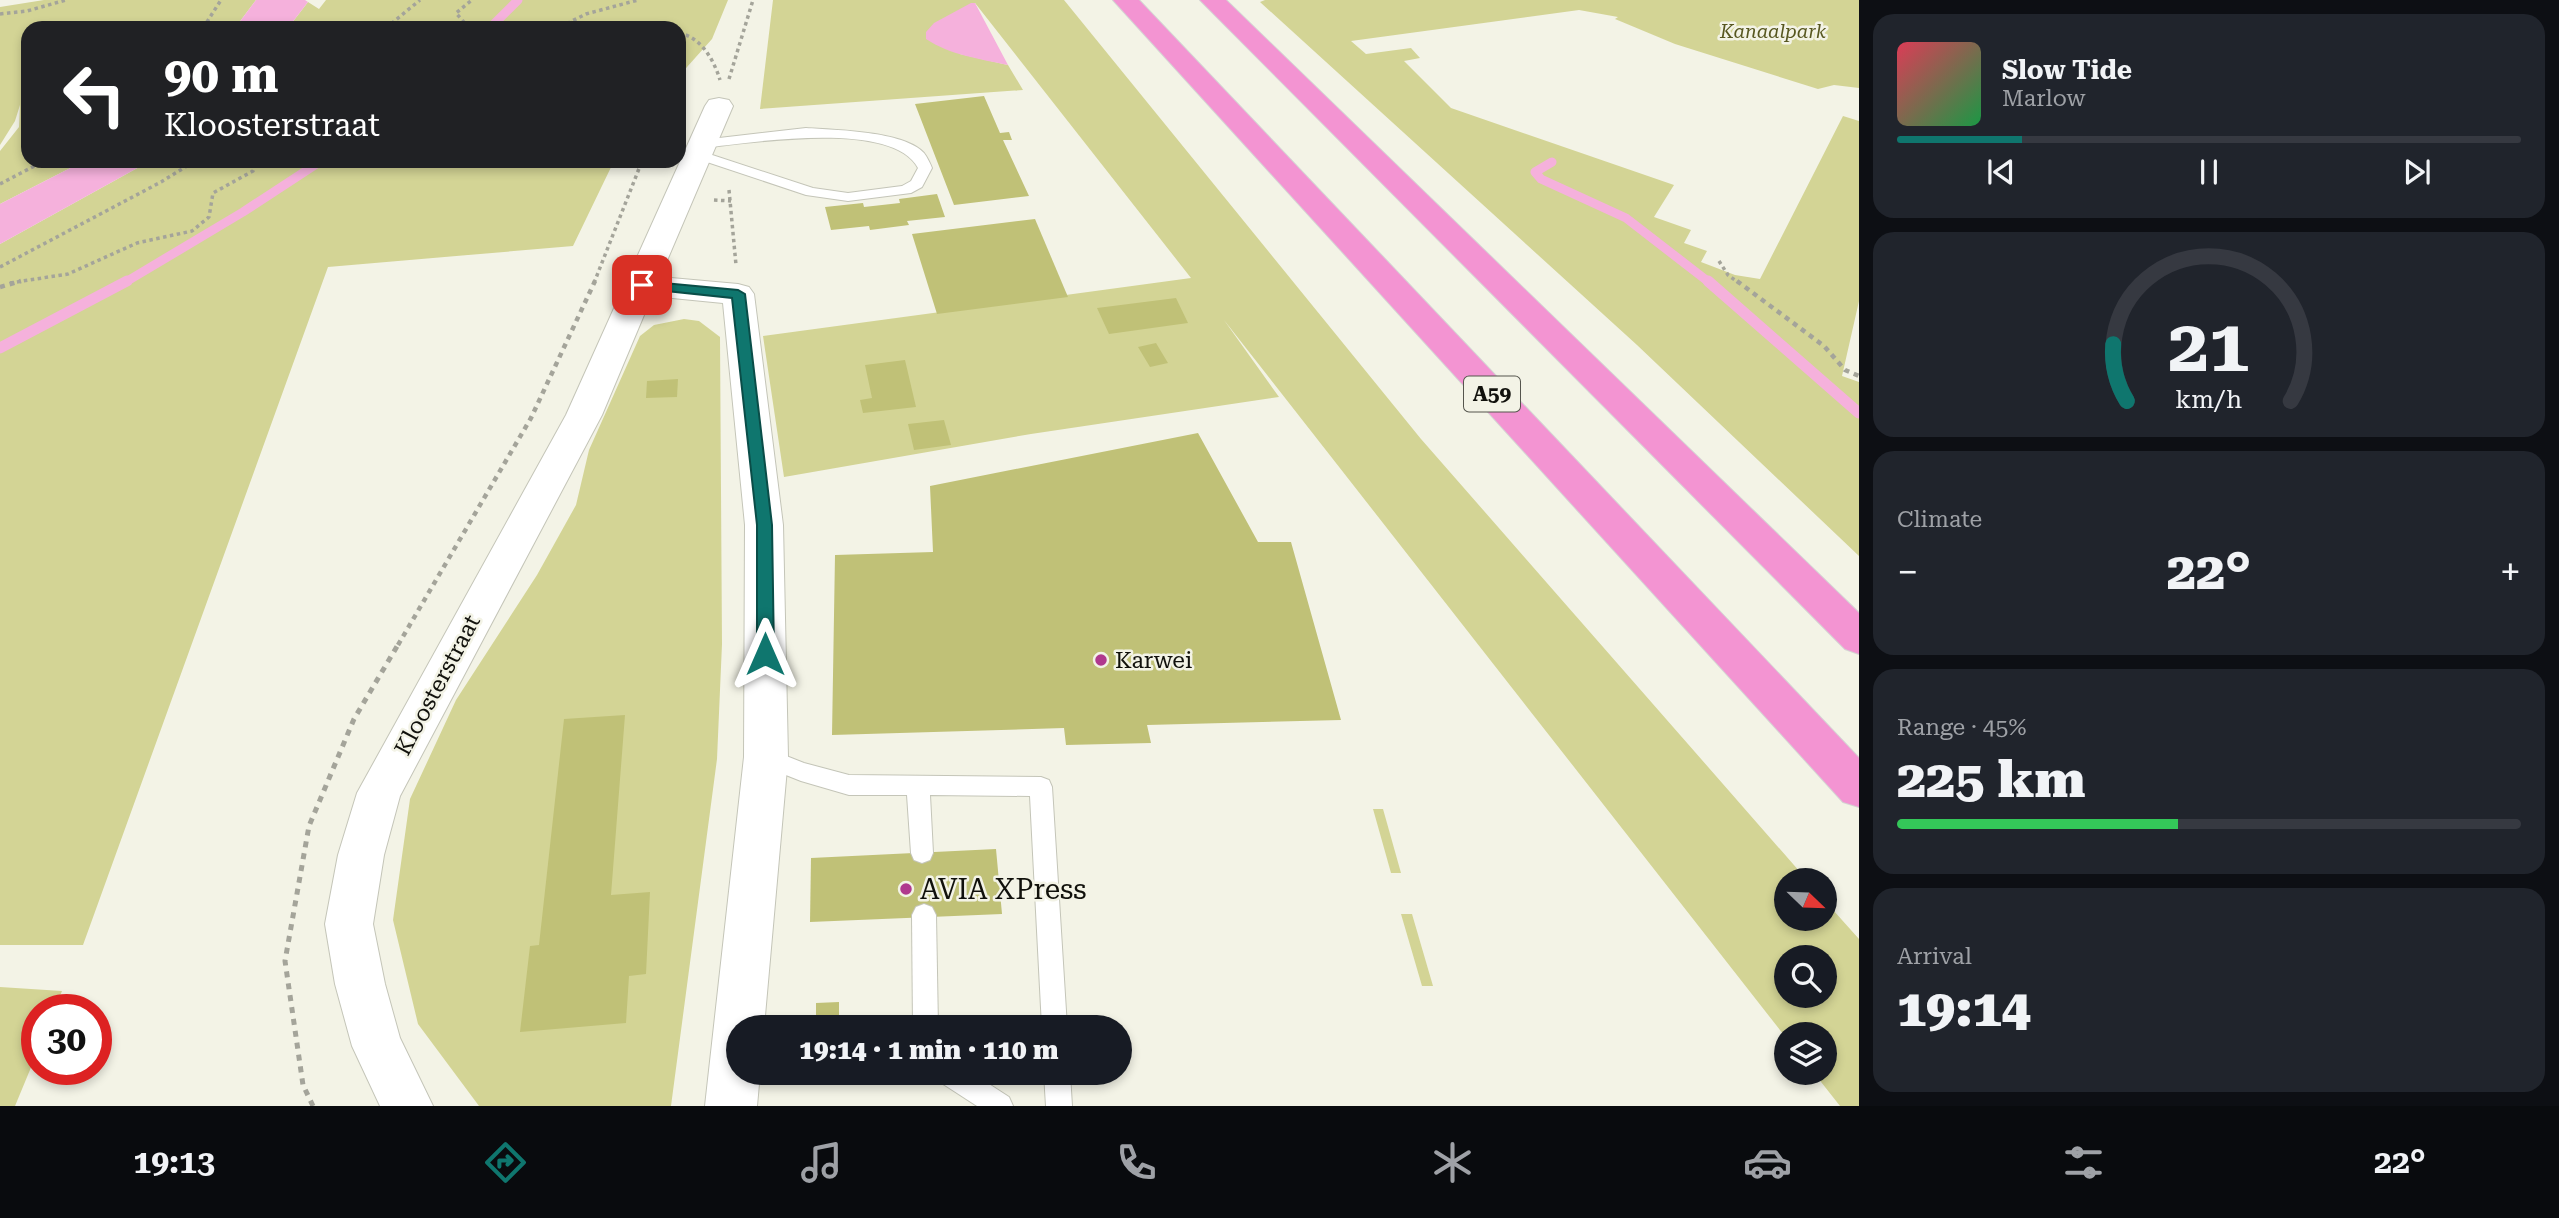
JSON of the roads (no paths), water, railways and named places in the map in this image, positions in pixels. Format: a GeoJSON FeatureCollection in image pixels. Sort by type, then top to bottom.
{"type":"FeatureCollection","features":[{"type":"Feature","properties":{"kind":"highway","name":"A59"},"geometry":{"type":"LineString","coordinates":[[1125,0],[1859,788]]}},
{"type":"Feature","properties":{"kind":"highway"},"geometry":{"type":"LineString","coordinates":[[1212,0],[1859,638]]}},
{"type":"Feature","properties":{"kind":"street","name":"Kloosterstraat"},"geometry":{"type":"LineString","coordinates":[[407,1106],[377,1046],[359,985],[349,924],[369,824],[379,793],[584,415],[642,285],[723,90]]}},
{"type":"Feature","properties":{"kind":"street"},"geometry":{"type":"LineString","coordinates":[[642,285],[738,294],[764,525],[766,757],[739,1015]]}},
{"type":"Feature","properties":{"kind":"street"},"geometry":{"type":"LineString","coordinates":[[730,1106],[732,1085]]}},
{"type":"Feature","properties":{"kind":"lane"},"geometry":{"type":"LineString","coordinates":[[806,132],[847,135],[899,144],[918,155],[925,169],[917,184],[906,190],[848,197],[811,192],[700,149],[806,132]]}},
{"type":"Feature","properties":{"kind":"lane"},"geometry":{"type":"LineString","coordinates":[[766,757],[801,772],[849,785],[1041,788],[1054,1015]]}},
{"type":"Feature","properties":{"kind":"lane"},"geometry":{"type":"LineString","coordinates":[[918,787],[922,853]]}},
{"type":"Feature","properties":{"kind":"lane"},"geometry":{"type":"LineString","coordinates":[[924,915],[926,1015]]}},
{"type":"Feature","properties":{"kind":"lane"},"geometry":{"type":"LineString","coordinates":[[968,1085],[1000,1106]]}},
{"type":"Feature","properties":{"kind":"lane"},"geometry":{"type":"LineString","coordinates":[[1058,1085],[1059,1106]]}},
{"type":"Feature","properties":{"kind":"waterway"},"geometry":{"type":"LineString","coordinates":[[497,21],[518,0]]}},
{"type":"Feature","properties":{"kind":"waterway"},"geometry":{"type":"LineString","coordinates":[[1552,162],[1535,172],[1541,179],[1626,218],[1710,283]]}},
{"type":"Feature","properties":{"kind":"waterway"},"geometry":{"type":"LineString","coordinates":[[124,283],[310,168]]}},
{"type":"Feature","properties":{"kind":"waterway"},"geometry":{"type":"LineString","coordinates":[[0,348],[127,281]]}},
{"type":"Feature","properties":{"kind":"waterway"},"geometry":{"type":"LineString","coordinates":[[1708,281],[1859,413]]}},
{"type":"Feature","properties":{"kind":"place","name":"Karwei"},"geometry":{"type":"Point","coordinates":[1101,660]}},
{"type":"Feature","properties":{"kind":"place","name":"AVIA XPress"},"geometry":{"type":"Point","coordinates":[906,889]}},
{"type":"Feature","properties":{"kind":"park label","name":"Kanaalpark"},"geometry":{"type":"Point","coordinates":[1773,31]}}]}
